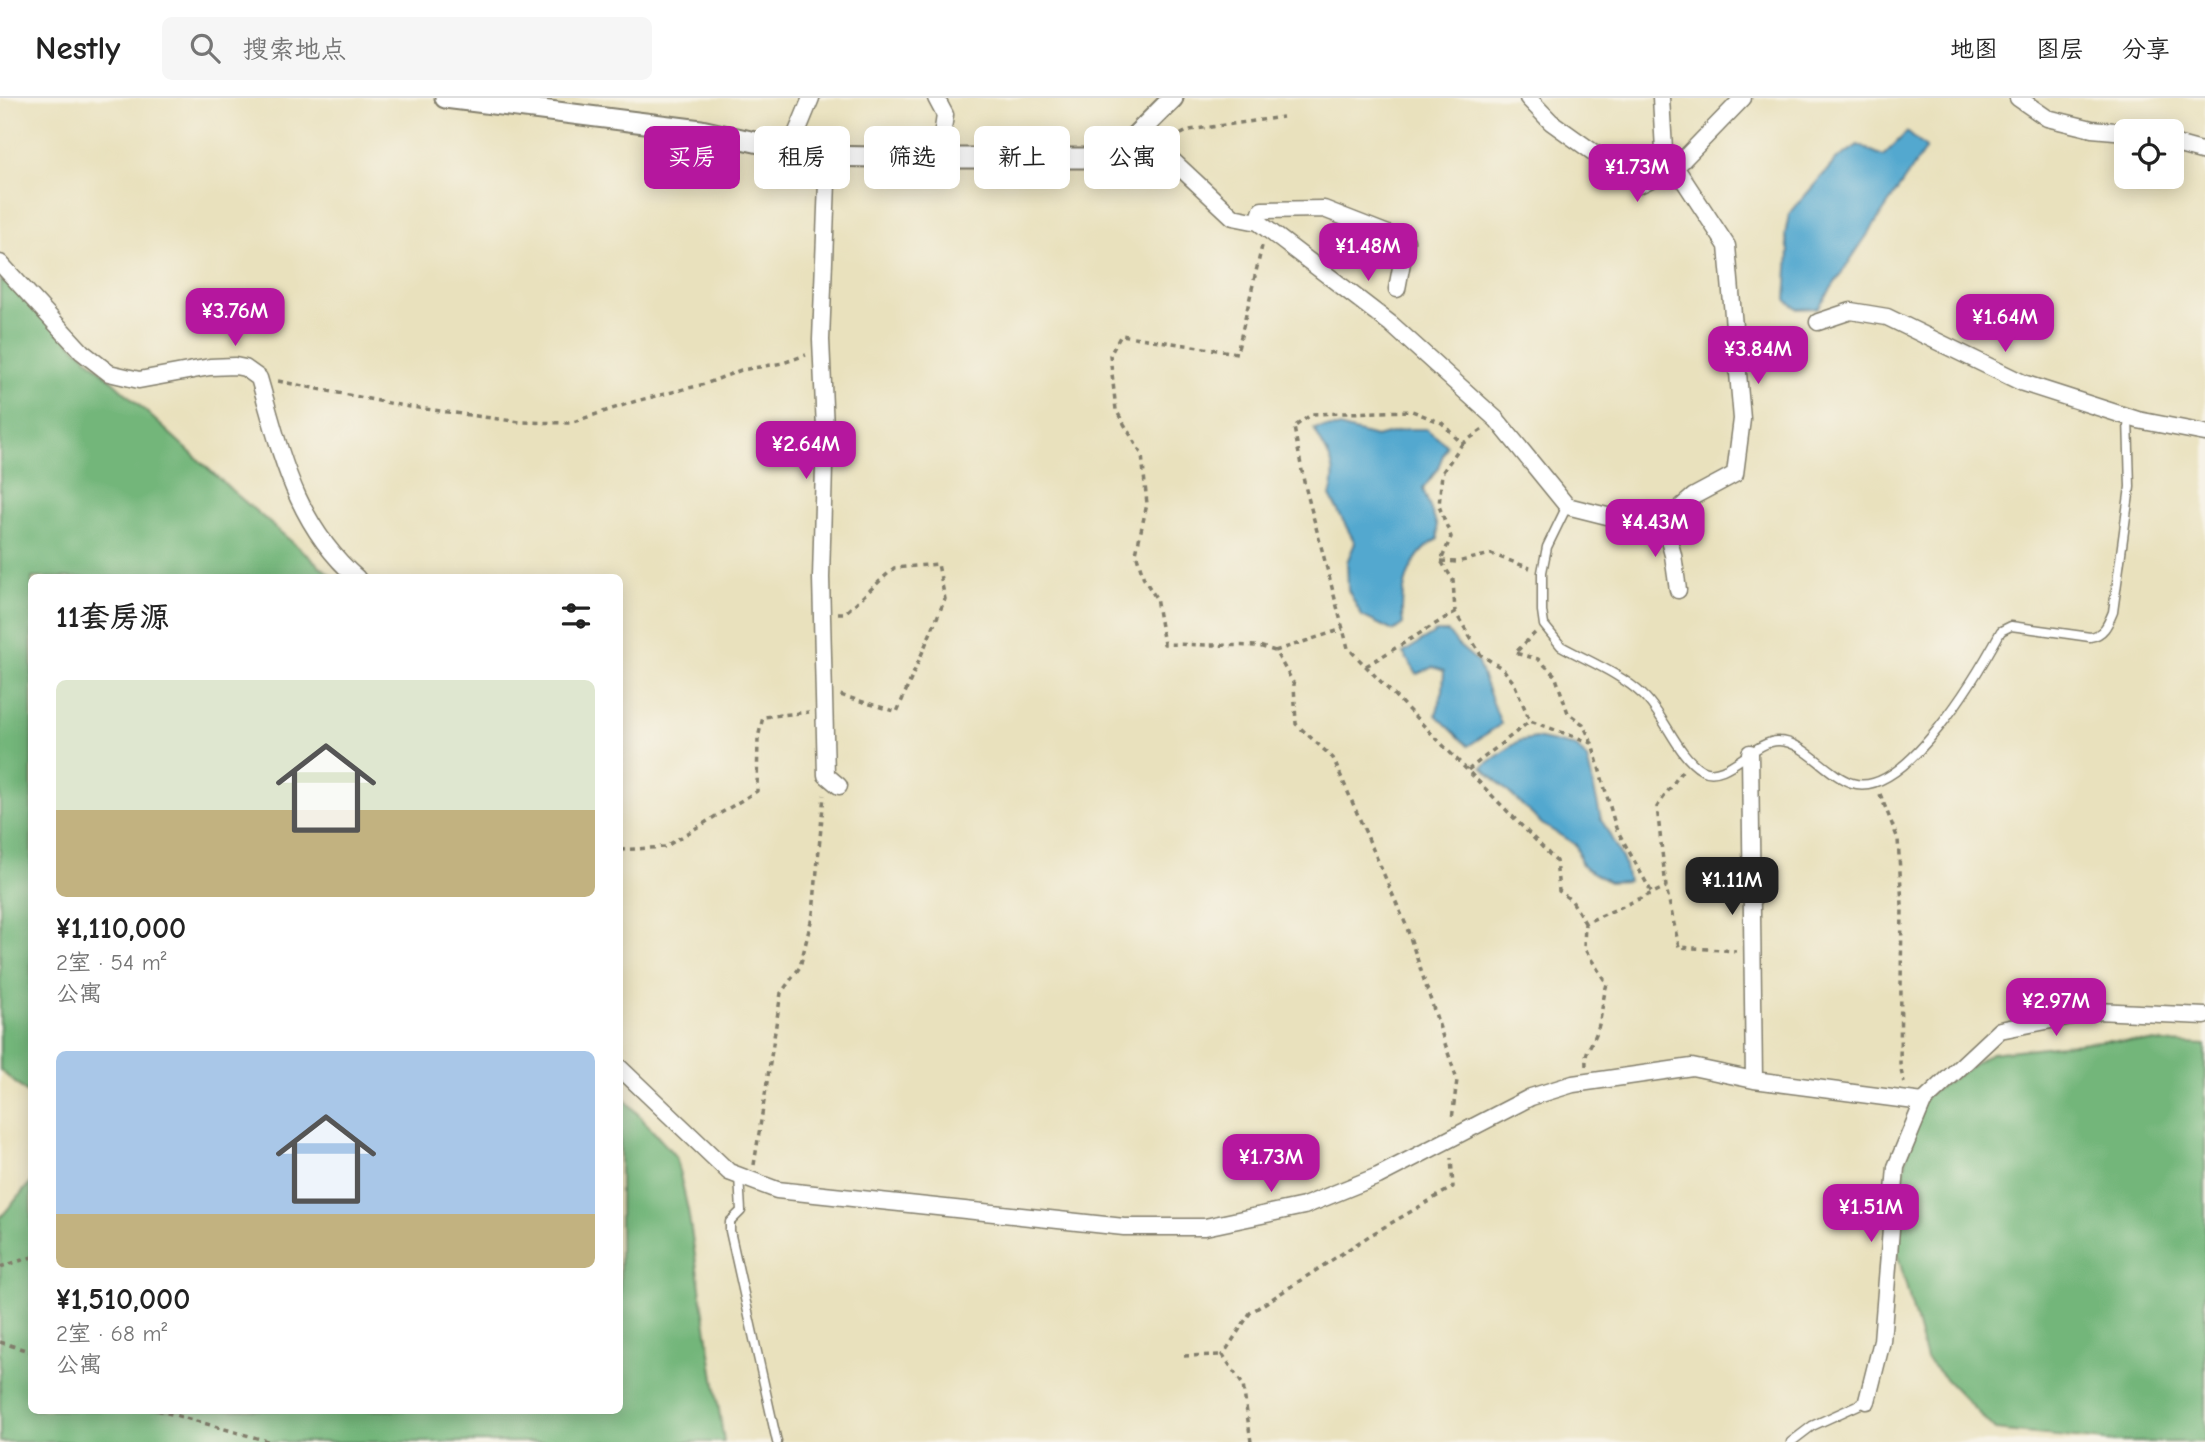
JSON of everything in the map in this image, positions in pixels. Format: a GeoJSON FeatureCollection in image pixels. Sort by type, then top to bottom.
{"type":"FeatureCollection","features":[{"type":"Feature","properties":{"kind":"street"},"geometry":{"type":"LineString","coordinates":[[445,98],[701,130],[754,141]]}},
{"type":"Feature","properties":{"kind":"street"},"geometry":{"type":"LineString","coordinates":[[799,126],[811,98]]}},
{"type":"Feature","properties":{"kind":"street"},"geometry":{"type":"LineString","coordinates":[[936,98],[945,115],[943,126]]}},
{"type":"Feature","properties":{"kind":"street"},"geometry":{"type":"LineString","coordinates":[[1145,126],[1173,98]]}},
{"type":"Feature","properties":{"kind":"street"},"geometry":{"type":"LineString","coordinates":[[1528,98],[1550,122],[1639,186],[1676,167],[1743,98]]}},
{"type":"Feature","properties":{"kind":"street"},"geometry":{"type":"LineString","coordinates":[[1180,167],[1233,217],[1262,225],[1391,324],[1497,420],[1567,506],[1606,516],[1664,522],[1694,496],[1735,474],[1742,419],[1727,246],[1664,150],[1661,98]]}},
{"type":"Feature","properties":{"kind":"street"},"geometry":{"type":"LineString","coordinates":[[2018,98],[2047,118],[2092,129],[2114,131]]}},
{"type":"Feature","properties":{"kind":"street"},"geometry":{"type":"LineString","coordinates":[[2184,147],[2205,152]]}},
{"type":"Feature","properties":{"kind":"street"},"geometry":{"type":"LineString","coordinates":[[960,158],[1084,158]]}},
{"type":"Feature","properties":{"kind":"street"},"geometry":{"type":"LineString","coordinates":[[827,189],[821,350],[825,429],[822,612],[826,775],[839,786]]}},
{"type":"Feature","properties":{"kind":"street"},"geometry":{"type":"LineString","coordinates":[[1262,225],[1262,209],[1324,209],[1406,241],[1397,289]]}},
{"type":"Feature","properties":{"kind":"street"},"geometry":{"type":"LineString","coordinates":[[0,263],[82,352],[109,373],[139,380],[210,367],[235,366],[245,368],[259,378],[291,485],[305,516],[337,560],[353,574]]}},
{"type":"Feature","properties":{"kind":"street"},"geometry":{"type":"LineString","coordinates":[[1818,322],[1851,311],[1887,317],[2023,383],[2127,417],[2205,433]]}},
{"type":"Feature","properties":{"kind":"street"},"geometry":{"type":"LineString","coordinates":[[1664,522],[1673,555],[1678,590]]}},
{"type":"Feature","properties":{"kind":"street"},"geometry":{"type":"LineString","coordinates":[[1750,753],[1754,1080]]}},
{"type":"Feature","properties":{"kind":"street"},"geometry":{"type":"LineString","coordinates":[[1867,1401],[1882,1341],[1896,1167],[1915,1101],[2000,1030],[2096,1011],[2205,1016]]}},
{"type":"Feature","properties":{"kind":"street"},"geometry":{"type":"LineString","coordinates":[[623,1071],[729,1172],[777,1190],[1124,1227],[1205,1227],[1304,1206],[1378,1176],[1531,1097],[1573,1084],[1692,1067],[1754,1080],[1915,1101]]}},
{"type":"Feature","properties":{"kind":"lane"},"geometry":{"type":"LineString","coordinates":[[1567,506],[1547,547],[1542,572],[1544,625],[1561,646],[1617,677],[1643,695],[1690,761],[1702,770],[1716,772],[1768,743],[1781,741],[1798,748],[1852,783],[1863,785],[1875,783],[1905,765],[1929,739],[1968,688],[2001,631],[2011,626],[2090,637],[2102,632],[2108,624],[2113,612],[2130,487],[2127,417]]}},
{"type":"Feature","properties":{"kind":"lane"},"geometry":{"type":"LineString","coordinates":[[745,1178],[741,1212],[730,1222],[730,1231],[776,1442]]}},
{"type":"Feature","properties":{"kind":"lane"},"geometry":{"type":"LineString","coordinates":[[1791,1442],[1812,1426],[1867,1401]]}},
{"type":"Feature","properties":{"kind":"path"},"geometry":{"type":"LineString","coordinates":[[1180,134],[1189,130],[1283,117]]}},
{"type":"Feature","properties":{"kind":"path"},"geometry":{"type":"LineString","coordinates":[[1262,225],[1237,353],[1121,335],[1110,355],[1116,410],[1142,455],[1147,504],[1136,553],[1144,579],[1156,598],[1164,644],[1259,646],[1275,651],[1343,629]]}},
{"type":"Feature","properties":{"kind":"path"},"geometry":{"type":"LineString","coordinates":[[259,378],[404,406],[520,422],[570,422],[636,401],[705,384],[741,370],[783,363],[821,350]]}},
{"type":"Feature","properties":{"kind":"path"},"geometry":{"type":"LineString","coordinates":[[1462,444],[1442,423],[1412,411],[1312,414],[1294,427],[1304,482],[1348,648],[1556,861],[1559,891],[1572,901],[1585,923],[1584,948],[1607,984],[1596,1034],[1585,1051],[1588,1082]]}},
{"type":"Feature","properties":{"kind":"path"},"geometry":{"type":"LineString","coordinates":[[1441,561],[1451,537],[1439,506],[1442,473],[1462,444],[1497,420]]}},
{"type":"Feature","properties":{"kind":"path"},"geometry":{"type":"LineString","coordinates":[[1441,561],[1457,562],[1491,554],[1542,572]]}},
{"type":"Feature","properties":{"kind":"path"},"geometry":{"type":"LineString","coordinates":[[1441,561],[1453,580],[1455,612],[1481,655],[1503,669],[1514,683],[1530,722],[1592,743]]}},
{"type":"Feature","properties":{"kind":"path"},"geometry":{"type":"LineString","coordinates":[[822,612],[845,613],[894,568],[938,564],[945,598],[897,712],[824,691]]}},
{"type":"Feature","properties":{"kind":"path"},"geometry":{"type":"LineString","coordinates":[[1366,666],[1455,612]]}},
{"type":"Feature","properties":{"kind":"path"},"geometry":{"type":"LineString","coordinates":[[1544,625],[1515,653],[1538,659],[1555,675],[1568,713],[1583,724],[1592,743],[1616,828],[1652,893]]}},
{"type":"Feature","properties":{"kind":"path"},"geometry":{"type":"LineString","coordinates":[[1223,1355],[1251,1313],[1369,1236],[1453,1187],[1450,1139],[1457,1080],[1406,925],[1333,758],[1296,724],[1294,684],[1275,651]]}},
{"type":"Feature","properties":{"kind":"path"},"geometry":{"type":"LineString","coordinates":[[623,850],[666,847],[757,792],[758,738],[763,717],[825,710]]}},
{"type":"Feature","properties":{"kind":"path"},"geometry":{"type":"LineString","coordinates":[[1468,771],[1530,722]]}},
{"type":"Feature","properties":{"kind":"path"},"geometry":{"type":"LineString","coordinates":[[1690,761],[1657,807],[1666,887],[1679,947],[1751,952]]}},
{"type":"Feature","properties":{"kind":"path"},"geometry":{"type":"LineString","coordinates":[[745,1178],[781,993],[800,967],[813,913],[826,775]]}},
{"type":"Feature","properties":{"kind":"path"},"geometry":{"type":"LineString","coordinates":[[1875,783],[1898,839],[1902,905],[1900,1066],[1915,1101]]}},
{"type":"Feature","properties":{"kind":"path"},"geometry":{"type":"LineString","coordinates":[[1585,923],[1666,887]]}},
{"type":"Feature","properties":{"kind":"path"},"geometry":{"type":"LineString","coordinates":[[0,1267],[28,1258]]}},
{"type":"Feature","properties":{"kind":"path"},"geometry":{"type":"LineString","coordinates":[[0,1342],[28,1351]]}},
{"type":"Feature","properties":{"kind":"path"},"geometry":{"type":"LineString","coordinates":[[1184,1356],[1223,1355]]}},
{"type":"Feature","properties":{"kind":"path"},"geometry":{"type":"LineString","coordinates":[[1223,1355],[1243,1385],[1251,1442]]}},
{"type":"Feature","properties":{"kind":"path"},"geometry":{"type":"LineString","coordinates":[[172,1414],[271,1442]]}},
{"type":"Feature","properties":{"kind":"green space"},"geometry":{"type":"Polygon","coordinates":[[[0,278],[237,495],[329,574],[28,574],[28,1093],[0,1070],[0,278]]]}},
{"type":"Feature","properties":{"kind":"green space"},"geometry":{"type":"Polygon","coordinates":[[[2107,1040],[2205,1045],[2205,1442],[2116,1442],[1995,1430],[1926,1359],[1893,1237],[1916,1103],[1991,1053],[2107,1040]]]}},
{"type":"Feature","properties":{"kind":"green space"},"geometry":{"type":"Polygon","coordinates":[[[623,1097],[676,1157],[688,1210],[724,1442],[0,1442],[0,1218],[28,1185],[28,1414],[623,1414],[623,1097]]]}},
{"type":"Feature","properties":{"kind":"water"},"geometry":{"type":"Polygon","coordinates":[[[1907,132],[1926,148],[1818,308],[1798,309],[1786,300],[1789,251],[1785,235],[1789,214],[1836,160],[1858,145],[1883,156],[1907,132]]]}},
{"type":"Feature","properties":{"kind":"water"},"geometry":{"type":"Polygon","coordinates":[[[1339,427],[1376,437],[1407,429],[1426,429],[1447,445],[1437,470],[1423,489],[1437,526],[1438,539],[1419,554],[1413,565],[1404,588],[1403,624],[1393,631],[1362,616],[1348,590],[1347,562],[1355,543],[1330,496],[1333,467],[1314,428],[1339,427]]]}},
{"type":"Feature","properties":{"kind":"water"},"geometry":{"type":"Polygon","coordinates":[[[1436,632],[1448,632],[1458,645],[1477,661],[1501,724],[1468,746],[1436,715],[1443,690],[1444,671],[1433,667],[1417,674],[1403,653],[1436,632]]]}},
{"type":"Feature","properties":{"kind":"water"},"geometry":{"type":"Polygon","coordinates":[[[1536,738],[1577,747],[1587,759],[1601,819],[1624,862],[1628,881],[1609,882],[1582,866],[1576,845],[1542,824],[1482,767],[1519,741],[1536,738]]]}}]}
